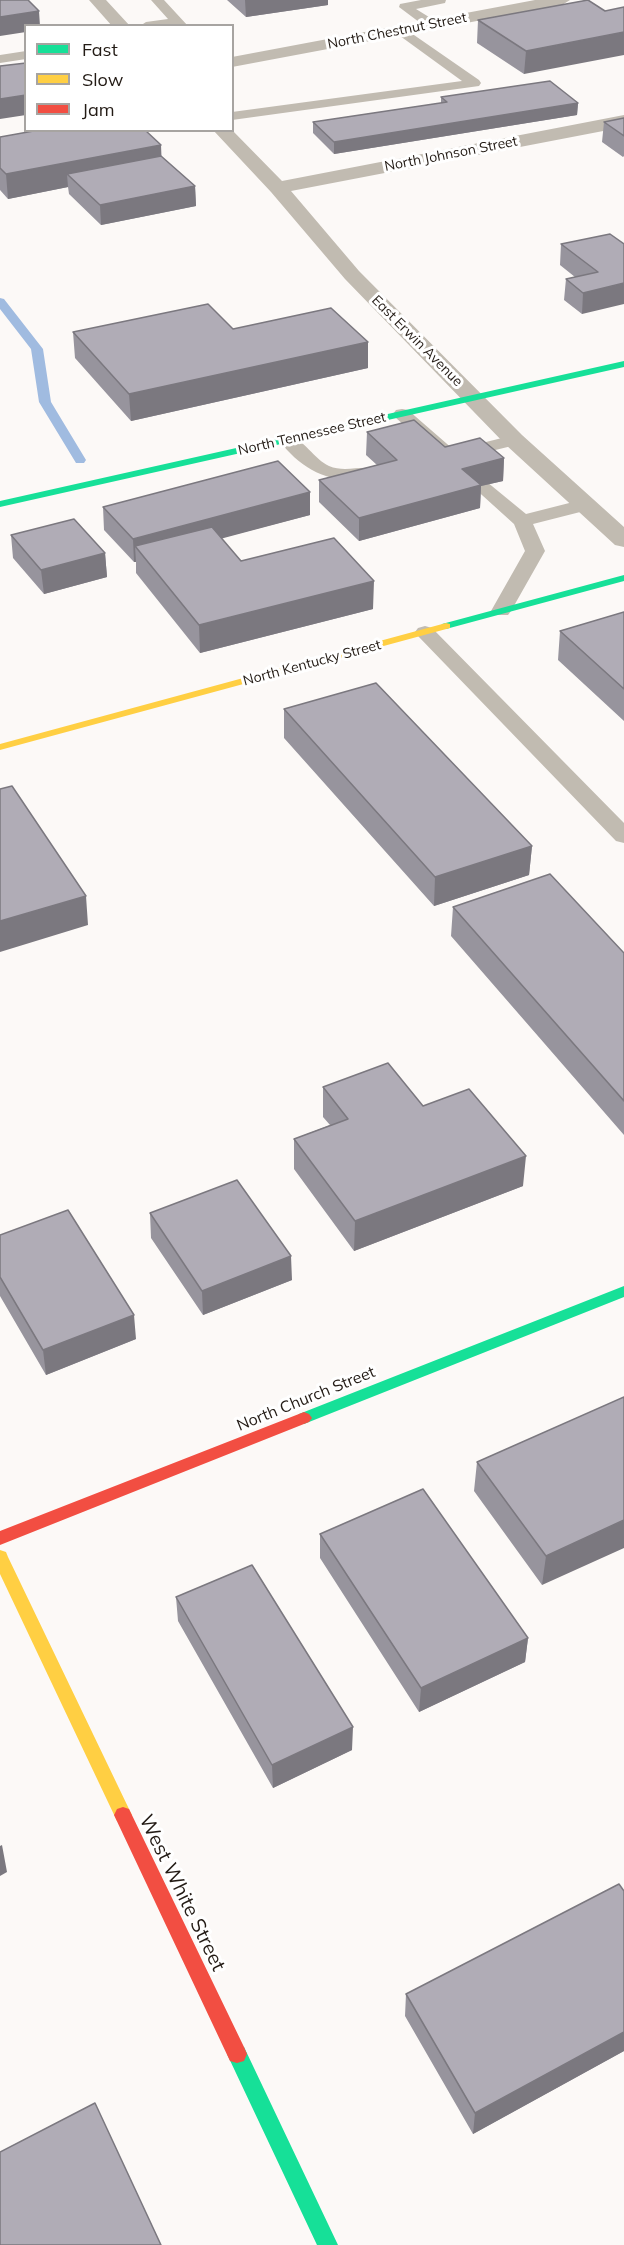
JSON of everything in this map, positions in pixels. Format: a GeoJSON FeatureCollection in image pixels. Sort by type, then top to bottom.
{"type":"FeatureCollection","features":[{"type":"Feature","properties":{"kind":"street"},"geometry":{"type":"LineString","coordinates":[[97,0],[120,24]]}},
{"type":"Feature","properties":{"kind":"street","name":"North Chestnut Street"},"geometry":{"type":"LineString","coordinates":[[234,62],[562,0]]}},
{"type":"Feature","properties":{"kind":"street","name":"North Johnson Street"},"geometry":{"type":"LineString","coordinates":[[278,188],[624,121]]}},
{"type":"Feature","properties":{"kind":"street","name":"East Erwin Avenue"},"geometry":{"type":"LineString","coordinates":[[224,132],[278,188],[352,274],[514,440],[624,540]]}},
{"type":"Feature","properties":{"kind":"street","name":"North Tennessee Street"},"geometry":{"type":"LineString","coordinates":[[0,504],[624,364]]}},
{"type":"Feature","properties":{"kind":"street","name":"North Kentucky Street"},"geometry":{"type":"LineString","coordinates":[[0,747],[624,578]]}},
{"type":"Feature","properties":{"kind":"street","name":"North Church Street"},"geometry":{"type":"LineString","coordinates":[[0,1539],[624,1291]]}},
{"type":"Feature","properties":{"kind":"street","name":"West White Street"},"geometry":{"type":"LineString","coordinates":[[0,1557],[328,2245]]}},
{"type":"Feature","properties":{"kind":"lane"},"geometry":{"type":"LineString","coordinates":[[157,0],[180,23]]}},
{"type":"Feature","properties":{"kind":"lane"},"geometry":{"type":"LineString","coordinates":[[432,25],[405,7],[440,0]]}},
{"type":"Feature","properties":{"kind":"lane"},"geometry":{"type":"LineString","coordinates":[[234,116],[474,83],[401,30]]}},
{"type":"Feature","properties":{"kind":"lane"},"geometry":{"type":"LineString","coordinates":[[0,59],[24,55]]}},
{"type":"Feature","properties":{"kind":"lane"},"geometry":{"type":"LineString","coordinates":[[402,414],[447,461],[514,440]]}},
{"type":"Feature","properties":{"kind":"lane"},"geometry":{"type":"LineString","coordinates":[[288,440],[310,464],[325,473],[360,475],[383,470]]}},
{"type":"Feature","properties":{"kind":"lane"},"geometry":{"type":"LineString","coordinates":[[481,486],[522,521],[535,551],[501,611]]}},
{"type":"Feature","properties":{"kind":"lane"},"geometry":{"type":"LineString","coordinates":[[522,521],[585,505]]}},
{"type":"Feature","properties":{"kind":"lane"},"geometry":{"type":"LineString","coordinates":[[424,632],[624,836]]}},
{"type":"Feature","properties":{"kind":"building"},"geometry":{"type":"Polygon","coordinates":[[[0,0],[28,0],[39,11],[0,17],[0,0]]]}},
{"type":"Feature","properties":{"kind":"building"},"geometry":{"type":"Polygon","coordinates":[[[588,0],[605,11],[624,7],[624,32],[526,51],[478,20],[588,0]]]}},
{"type":"Feature","properties":{"kind":"building"},"geometry":{"type":"Polygon","coordinates":[[[24,63],[24,95],[0,99],[0,66],[24,63]]]}},
{"type":"Feature","properties":{"kind":"building"},"geometry":{"type":"Polygon","coordinates":[[[550,81],[578,103],[334,142],[313,122],[447,102],[441,97],[550,81]]]}},
{"type":"Feature","properties":{"kind":"building"},"geometry":{"type":"Polygon","coordinates":[[[624,118],[624,136],[604,122],[624,118]]]}},
{"type":"Feature","properties":{"kind":"building"},"geometry":{"type":"Polygon","coordinates":[[[28,132],[147,132],[161,145],[6,174],[0,168],[0,137],[28,132]]]}},
{"type":"Feature","properties":{"kind":"building"},"geometry":{"type":"Polygon","coordinates":[[[161,156],[195,186],[100,205],[67,174],[161,156]]]}},
{"type":"Feature","properties":{"kind":"building"},"geometry":{"type":"Polygon","coordinates":[[[610,234],[624,244],[624,283],[583,293],[566,279],[598,272],[561,244],[610,234]]]}},
{"type":"Feature","properties":{"kind":"building"},"geometry":{"type":"Polygon","coordinates":[[[208,304],[233,329],[331,308],[368,342],[129,394],[73,332],[208,304]]]}},
{"type":"Feature","properties":{"kind":"building"},"geometry":{"type":"Polygon","coordinates":[[[414,420],[445,447],[480,438],[504,458],[462,469],[481,485],[359,518],[319,480],[397,460],[367,432],[414,420]]]}},
{"type":"Feature","properties":{"kind":"building"},"geometry":{"type":"Polygon","coordinates":[[[278,461],[310,492],[133,539],[103,507],[278,461]]]}},
{"type":"Feature","properties":{"kind":"building"},"geometry":{"type":"Polygon","coordinates":[[[74,519],[105,553],[41,570],[11,535],[74,519]]]}},
{"type":"Feature","properties":{"kind":"building"},"geometry":{"type":"Polygon","coordinates":[[[212,527],[241,561],[334,538],[374,581],[199,625],[135,546],[212,527]]]}},
{"type":"Feature","properties":{"kind":"building"},"geometry":{"type":"Polygon","coordinates":[[[624,612],[624,689],[560,631],[624,612]]]}},
{"type":"Feature","properties":{"kind":"building"},"geometry":{"type":"Polygon","coordinates":[[[376,683],[532,846],[435,877],[284,709],[376,683]]]}},
{"type":"Feature","properties":{"kind":"building"},"geometry":{"type":"Polygon","coordinates":[[[12,786],[86,896],[0,921],[0,789],[12,786]]]}},
{"type":"Feature","properties":{"kind":"building"},"geometry":{"type":"Polygon","coordinates":[[[550,874],[624,953],[624,1101],[453,907],[550,874]]]}},
{"type":"Feature","properties":{"kind":"building"},"geometry":{"type":"Polygon","coordinates":[[[388,1063],[423,1106],[469,1089],[526,1156],[355,1221],[294,1139],[348,1119],[323,1087],[388,1063]]]}},
{"type":"Feature","properties":{"kind":"building"},"geometry":{"type":"Polygon","coordinates":[[[237,1180],[291,1256],[202,1291],[150,1213],[237,1180]]]}},
{"type":"Feature","properties":{"kind":"building"},"geometry":{"type":"Polygon","coordinates":[[[68,1210],[134,1315],[43,1350],[0,1277],[0,1235],[68,1210]]]}},
{"type":"Feature","properties":{"kind":"building"},"geometry":{"type":"Polygon","coordinates":[[[624,1397],[624,1520],[546,1556],[477,1462],[624,1397]]]}},
{"type":"Feature","properties":{"kind":"building"},"geometry":{"type":"Polygon","coordinates":[[[423,1489],[528,1638],[421,1688],[320,1534],[423,1489]]]}},
{"type":"Feature","properties":{"kind":"building"},"geometry":{"type":"Polygon","coordinates":[[[252,1565],[353,1727],[272,1765],[176,1597],[252,1565]]]}},
{"type":"Feature","properties":{"kind":"building"},"geometry":{"type":"Polygon","coordinates":[[[619,1884],[624,1891],[624,2032],[475,2113],[406,1994],[619,1884]]]}},
{"type":"Feature","properties":{"kind":"building"},"geometry":{"type":"Polygon","coordinates":[[[95,2103],[161,2245],[0,2245],[0,2152],[95,2103]]]}},
{"type":"Feature","properties":{"kind":"waterway"},"geometry":{"type":"LineString","coordinates":[[0,301],[37,349],[45,402],[80,460]]}},
{"type":"Feature","properties":{"kind":"traffic: fast"},"geometry":{"type":"LineString","coordinates":[[0,504],[624,364]]}},
{"type":"Feature","properties":{"kind":"traffic: fast"},"geometry":{"type":"LineString","coordinates":[[446,626],[624,578]]}},
{"type":"Feature","properties":{"kind":"traffic: fast"},"geometry":{"type":"LineString","coordinates":[[304,1418],[624,1291]]}},
{"type":"Feature","properties":{"kind":"traffic: fast"},"geometry":{"type":"LineString","coordinates":[[237,2054],[328,2245]]}},
{"type":"Feature","properties":{"kind":"traffic: slow"},"geometry":{"type":"LineString","coordinates":[[0,747],[446,626]]}},
{"type":"Feature","properties":{"kind":"traffic: slow"},"geometry":{"type":"LineString","coordinates":[[0,1557],[123,1815]]}},
{"type":"Feature","properties":{"kind":"traffic: jam"},"geometry":{"type":"LineString","coordinates":[[0,1538],[304,1418]]}},
{"type":"Feature","properties":{"kind":"traffic: jam"},"geometry":{"type":"LineString","coordinates":[[123,1815],[237,2054]]}}]}
